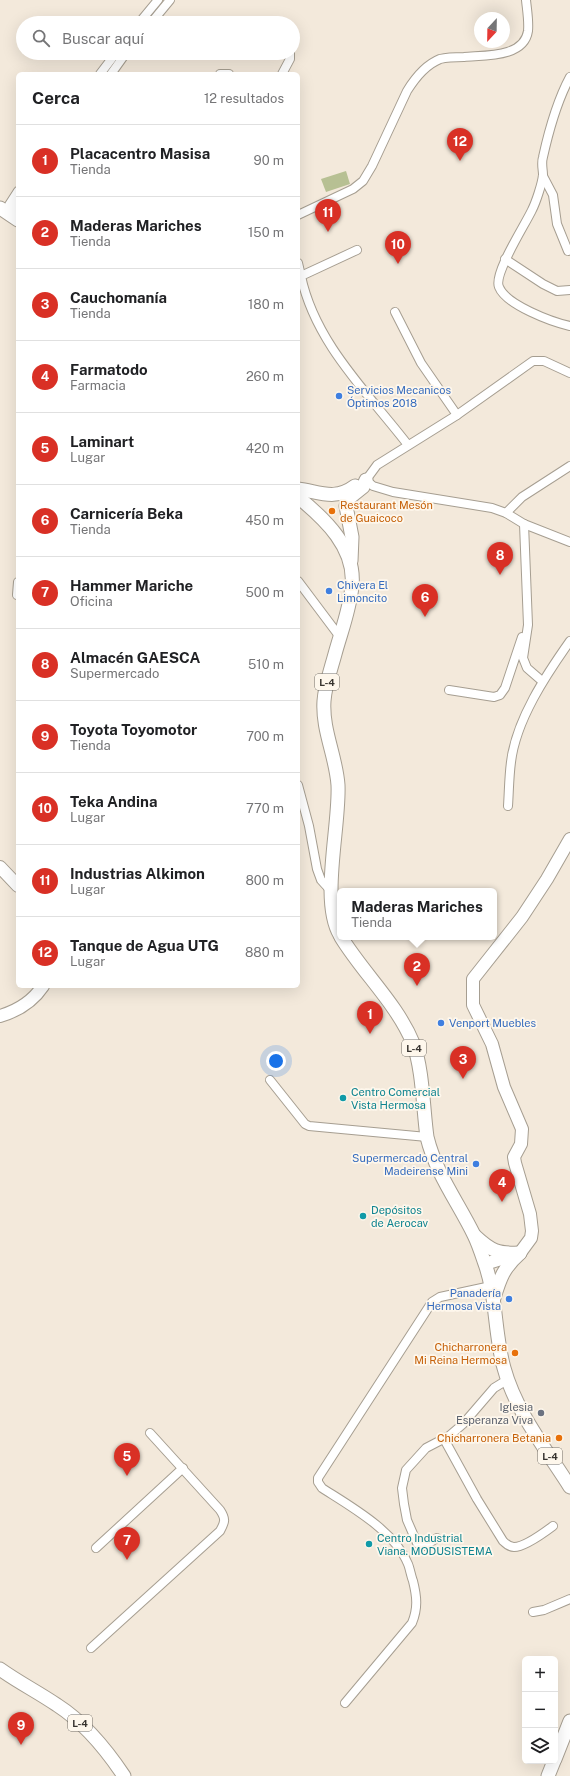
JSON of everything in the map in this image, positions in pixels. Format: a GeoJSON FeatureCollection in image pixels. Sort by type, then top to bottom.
{"type":"FeatureCollection","features":[{"type":"Feature","properties":{"kind":"main road"},"geometry":{"type":"LineString","coordinates":[[300,489],[320,494],[340,495],[366,480]]}},
{"type":"Feature","properties":{"kind":"main road"},"geometry":{"type":"LineString","coordinates":[[350,564],[352,536],[346,506],[348,499],[363,487],[366,480]]}},
{"type":"Feature","properties":{"kind":"main road","name":"L-4"},"geometry":{"type":"LineString","coordinates":[[300,499],[321,516],[335,531],[342,543],[350,564],[352,585],[324,701],[324,723],[338,784],[330,903],[337,929]]}},
{"type":"Feature","properties":{"kind":"main road","name":"L-4"},"geometry":{"type":"LineString","coordinates":[[344,940],[404,1025],[413,1045],[418,1063],[427,1137],[440,1176],[474,1235],[485,1264],[491,1286],[500,1350],[507,1380],[523,1415],[570,1487]]}},
{"type":"Feature","properties":{"kind":"main road"},"geometry":{"type":"LineString","coordinates":[[474,1235],[488,1247],[498,1252],[520,1253]]}},
{"type":"Feature","properties":{"kind":"main road"},"geometry":{"type":"LineString","coordinates":[[493,1300],[500,1278],[506,1266],[520,1253]]}},
{"type":"Feature","properties":{"kind":"main road","name":"L-4"},"geometry":{"type":"LineString","coordinates":[[0,1669],[72,1716],[95,1738],[124,1776]]}},
{"type":"Feature","properties":{"kind":"main road"},"geometry":{"type":"LineString","coordinates":[[558,1752],[570,1721]]}},
{"type":"Feature","properties":{"kind":"main road"},"geometry":{"type":"LineString","coordinates":[[548,1776],[553,1764]]}},
{"type":"Feature","properties":{"kind":"street"},"geometry":{"type":"LineString","coordinates":[[145,16],[158,0]]}},
{"type":"Feature","properties":{"kind":"street"},"geometry":{"type":"LineString","coordinates":[[157,16],[170,0]]}},
{"type":"Feature","properties":{"kind":"street"},"geometry":{"type":"LineString","coordinates":[[300,214],[353,189],[363,182],[407,91],[414,80],[428,66],[445,58],[496,55],[515,49],[520,45],[528,33],[526,0]]}},
{"type":"Feature","properties":{"kind":"street"},"geometry":{"type":"LineString","coordinates":[[102,72],[111,60]]}},
{"type":"Feature","properties":{"kind":"street"},"geometry":{"type":"LineString","coordinates":[[112,72],[121,60]]}},
{"type":"Feature","properties":{"kind":"street"},"geometry":{"type":"LineString","coordinates":[[283,72],[289,60]]}},
{"type":"Feature","properties":{"kind":"street"},"geometry":{"type":"LineString","coordinates":[[570,77],[560,98],[542,159],[543,176],[533,208],[505,259],[498,281],[499,288],[518,305],[538,315],[570,326]]}},
{"type":"Feature","properties":{"kind":"street"},"geometry":{"type":"LineString","coordinates":[[543,176],[553,195],[557,224],[568,252]]}},
{"type":"Feature","properties":{"kind":"street"},"geometry":{"type":"LineString","coordinates":[[9,214],[9,205],[16,194]]}},
{"type":"Feature","properties":{"kind":"street"},"geometry":{"type":"LineString","coordinates":[[9,214],[16,206]]}},
{"type":"Feature","properties":{"kind":"street"},"geometry":{"type":"LineString","coordinates":[[301,276],[357,250]]}},
{"type":"Feature","properties":{"kind":"street"},"geometry":{"type":"LineString","coordinates":[[505,259],[543,284],[557,291],[570,290]]}},
{"type":"Feature","properties":{"kind":"street"},"geometry":{"type":"LineString","coordinates":[[300,272],[304,288],[316,320],[332,349],[408,446]]}},
{"type":"Feature","properties":{"kind":"street"},"geometry":{"type":"LineString","coordinates":[[395,312],[421,363],[457,415]]}},
{"type":"Feature","properties":{"kind":"street"},"geometry":{"type":"LineString","coordinates":[[570,373],[544,361],[533,361],[457,415],[377,465],[366,480],[373,486],[393,492],[492,508],[506,513],[524,524],[570,542]]}},
{"type":"Feature","properties":{"kind":"street"},"geometry":{"type":"LineString","coordinates":[[506,513],[522,497],[570,466]]}},
{"type":"Feature","properties":{"kind":"street"},"geometry":{"type":"LineString","coordinates":[[524,524],[528,621],[523,658],[527,668],[542,681]]}},
{"type":"Feature","properties":{"kind":"street"},"geometry":{"type":"LineString","coordinates":[[300,584],[340,637]]}},
{"type":"Feature","properties":{"kind":"street"},"geometry":{"type":"LineString","coordinates":[[449,690],[494,697],[500,695],[505,688],[528,621]]}},
{"type":"Feature","properties":{"kind":"street"},"geometry":{"type":"LineString","coordinates":[[508,806],[511,761],[520,728],[542,681],[570,641]]}},
{"type":"Feature","properties":{"kind":"street"},"geometry":{"type":"LineString","coordinates":[[300,792],[309,826],[317,869],[321,880],[331,890]]}},
{"type":"Feature","properties":{"kind":"street"},"geometry":{"type":"LineString","coordinates":[[485,1264],[520,1253],[528,1244],[532,1231],[530,1214],[514,1157],[521,1144],[522,1130],[504,1087],[492,1044],[473,1005],[473,979],[522,917],[547,879],[570,839]]}},
{"type":"Feature","properties":{"kind":"street"},"geometry":{"type":"LineString","coordinates":[[0,867],[16,884]]}},
{"type":"Feature","properties":{"kind":"street"},"geometry":{"type":"LineString","coordinates":[[0,1016],[17,1010],[27,1003],[41,988]]}},
{"type":"Feature","properties":{"kind":"street"},"geometry":{"type":"LineString","coordinates":[[270,1080],[305,1124],[309,1126],[427,1137]]}},
{"type":"Feature","properties":{"kind":"street"},"geometry":{"type":"LineString","coordinates":[[345,1703],[412,1623],[416,1613],[417,1597],[408,1563],[392,1539],[372,1521],[322,1488],[318,1482],[318,1478],[432,1302],[440,1297],[491,1286]]}},
{"type":"Feature","properties":{"kind":"street"},"geometry":{"type":"LineString","coordinates":[[437,1538],[424,1546],[420,1546],[417,1543],[407,1520],[402,1488],[406,1470],[426,1448],[444,1439],[463,1424],[494,1388],[507,1380]]}},
{"type":"Feature","properties":{"kind":"street"},"geometry":{"type":"LineString","coordinates":[[91,1648],[220,1531],[225,1523],[225,1516],[220,1510],[150,1433]]}},
{"type":"Feature","properties":{"kind":"street"},"geometry":{"type":"LineString","coordinates":[[444,1439],[477,1499],[508,1546],[514,1547],[522,1544],[553,1526]]}},
{"type":"Feature","properties":{"kind":"street"},"geometry":{"type":"LineString","coordinates":[[96,1548],[183,1468]]}},
{"type":"Feature","properties":{"kind":"street"},"geometry":{"type":"LineString","coordinates":[[533,1612],[544,1610],[570,1599]]}},
{"type":"Feature","properties":{"kind":"green space"},"geometry":{"type":"Polygon","coordinates":[[[346,171],[350,184],[326,192],[321,179],[346,171]]]}},
{"type":"Feature","properties":{"kind":"place","name":"Tanque de Agua UTG"},"geometry":{"type":"Point","coordinates":[460,161]}},
{"type":"Feature","properties":{"kind":"place","name":"Industrias Alkimon"},"geometry":{"type":"Point","coordinates":[328,232]}},
{"type":"Feature","properties":{"kind":"place","name":"Teka Andina"},"geometry":{"type":"Point","coordinates":[398,264]}},
{"type":"Feature","properties":{"kind":"place","name":"Servicios Mecanicos Óptimos 2018"},"geometry":{"type":"Point","coordinates":[339,396]}},
{"type":"Feature","properties":{"kind":"place","name":"Restaurant Mesón de Guaicoco"},"geometry":{"type":"Point","coordinates":[332,511]}},
{"type":"Feature","properties":{"kind":"place","name":"Almacén GAESCA"},"geometry":{"type":"Point","coordinates":[500,575]}},
{"type":"Feature","properties":{"kind":"place","name":"Chivera El Limoncito"},"geometry":{"type":"Point","coordinates":[329,591]}},
{"type":"Feature","properties":{"kind":"place","name":"Carnicería Beka"},"geometry":{"type":"Point","coordinates":[425,617]}},
{"type":"Feature","properties":{"kind":"place","name":"Maderas Mariches"},"geometry":{"type":"Point","coordinates":[417,986]}},
{"type":"Feature","properties":{"kind":"place","name":"Venport Muebles"},"geometry":{"type":"Point","coordinates":[441,1023]}},
{"type":"Feature","properties":{"kind":"place","name":"Placacentro Masisa"},"geometry":{"type":"Point","coordinates":[370,1034]}},
{"type":"Feature","properties":{"kind":"place","name":"Cauchomanía"},"geometry":{"type":"Point","coordinates":[463,1079]}},
{"type":"Feature","properties":{"kind":"place","name":"Centro Comercial Vista Hermosa"},"geometry":{"type":"Point","coordinates":[343,1098]}},
{"type":"Feature","properties":{"kind":"place","name":"Supermercado Central Madeirense Mini"},"geometry":{"type":"Point","coordinates":[476,1164]}},
{"type":"Feature","properties":{"kind":"place","name":"Farmatodo"},"geometry":{"type":"Point","coordinates":[502,1202]}},
{"type":"Feature","properties":{"kind":"place","name":"Depósitos de Aerocav"},"geometry":{"type":"Point","coordinates":[363,1216]}},
{"type":"Feature","properties":{"kind":"place","name":"Panadería Hermosa Vista"},"geometry":{"type":"Point","coordinates":[509,1299]}},
{"type":"Feature","properties":{"kind":"place","name":"Chicharronera Mi Reina Hermosa"},"geometry":{"type":"Point","coordinates":[515,1353]}},
{"type":"Feature","properties":{"kind":"place","name":"Iglesia Esperanza Viva"},"geometry":{"type":"Point","coordinates":[541,1413]}},
{"type":"Feature","properties":{"kind":"place","name":"Chicharronera Betania"},"geometry":{"type":"Point","coordinates":[559,1438]}},
{"type":"Feature","properties":{"kind":"place","name":"Laminart"},"geometry":{"type":"Point","coordinates":[127,1476]}},
{"type":"Feature","properties":{"kind":"place","name":"Centro Industrial Viana. MODUSISTEMA"},"geometry":{"type":"Point","coordinates":[369,1544]}},
{"type":"Feature","properties":{"kind":"place","name":"Hammer Mariche"},"geometry":{"type":"Point","coordinates":[127,1560]}},
{"type":"Feature","properties":{"kind":"place","name":"Toyota Toyomotor"},"geometry":{"type":"Point","coordinates":[21,1745]}}]}
